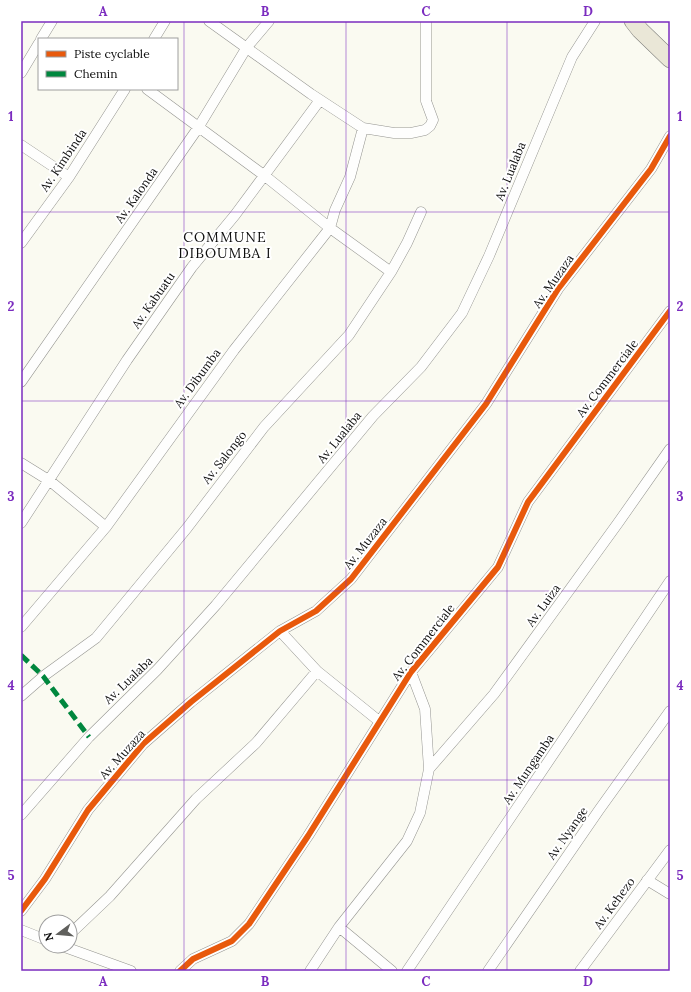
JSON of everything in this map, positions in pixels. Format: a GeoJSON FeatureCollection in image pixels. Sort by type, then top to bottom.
{"type":"FeatureCollection","features":[{"type":"Feature","properties":{"kind":"highway"},"geometry":{"type":"LineString","coordinates":[[633,21],[640,30],[670,59]]}},
{"type":"Feature","properties":{"kind":"street"},"geometry":{"type":"LineString","coordinates":[[42,38],[52,21]]}},
{"type":"Feature","properties":{"kind":"street"},"geometry":{"type":"LineString","coordinates":[[155,38],[165,21]]}},
{"type":"Feature","properties":{"kind":"street"},"geometry":{"type":"LineString","coordinates":[[209,21],[320,100],[363,128],[394,133],[425,130],[430,126],[433,120],[426,101],[426,21]]}},
{"type":"Feature","properties":{"kind":"street","name":"Av. Kalonda"},"geometry":{"type":"LineString","coordinates":[[21,382],[198,128],[247,47],[269,21]]}},
{"type":"Feature","properties":{"kind":"street","name":"Av. Lualaba"},"geometry":{"type":"LineString","coordinates":[[21,815],[88,737],[157,670],[216,605],[373,416],[420,367],[462,313],[489,256],[572,57],[595,21]]}},
{"type":"Feature","properties":{"kind":"street"},"geometry":{"type":"LineString","coordinates":[[21,73],[38,45]]}},
{"type":"Feature","properties":{"kind":"street","name":"Av. Kimbinda"},"geometry":{"type":"LineString","coordinates":[[21,243],[69,177],[124,90]]}},
{"type":"Feature","properties":{"kind":"street"},"geometry":{"type":"LineString","coordinates":[[148,90],[265,176],[330,228],[391,272]]}},
{"type":"Feature","properties":{"kind":"street","name":"Av. Kabuatu"},"geometry":{"type":"LineString","coordinates":[[21,523],[50,481],[127,360],[192,267],[235,216],[320,100]]}},
{"type":"Feature","properties":{"kind":"street","name":"Av. Dibumba"},"geometry":{"type":"LineString","coordinates":[[21,627],[106,527],[234,350],[330,228],[335,210],[350,177],[363,128]]}},
{"type":"Feature","properties":{"kind":"street","name":"Av. Muzaza"},"geometry":{"type":"LineString","coordinates":[[21,911],[45,878],[88,810],[143,744],[191,702],[280,631],[316,611],[351,579],[486,404],[558,289],[651,169],[670,136]]}},
{"type":"Feature","properties":{"kind":"street"},"geometry":{"type":"LineString","coordinates":[[21,145],[69,177]]}},
{"type":"Feature","properties":{"kind":"street","name":"Av. Salongo"},"geometry":{"type":"LineString","coordinates":[[21,696],[45,675],[96,638],[187,528],[264,427],[349,335],[391,272],[407,243],[421,212]]}},
{"type":"Feature","properties":{"kind":"street","name":"Av. Commerciale"},"geometry":{"type":"LineString","coordinates":[[180,971],[193,959],[232,941],[250,924],[308,836],[411,672],[498,567],[528,502],[670,311]]}},
{"type":"Feature","properties":{"kind":"street","name":"Av. Luiza"},"geometry":{"type":"LineString","coordinates":[[429,769],[494,694],[618,524],[670,449]]}},
{"type":"Feature","properties":{"kind":"street"},"geometry":{"type":"LineString","coordinates":[[21,463],[50,481],[106,527]]}},
{"type":"Feature","properties":{"kind":"street","name":"Av. Mungamba"},"geometry":{"type":"LineString","coordinates":[[407,971],[670,581]]}},
{"type":"Feature","properties":{"kind":"street"},"geometry":{"type":"LineString","coordinates":[[280,631],[317,671],[379,721]]}},
{"type":"Feature","properties":{"kind":"street"},"geometry":{"type":"LineString","coordinates":[[78,926],[110,896],[196,799],[256,743],[317,671]]}},
{"type":"Feature","properties":{"kind":"street"},"geometry":{"type":"LineString","coordinates":[[310,971],[339,927],[407,841],[420,813],[429,769],[425,709],[411,672]]}},
{"type":"Feature","properties":{"kind":"street","name":"Av. Nyange"},"geometry":{"type":"LineString","coordinates":[[488,971],[599,810],[670,711]]}},
{"type":"Feature","properties":{"kind":"street","name":"Av. Kehezo"},"geometry":{"type":"LineString","coordinates":[[580,971],[670,850]]}},
{"type":"Feature","properties":{"kind":"street"},"geometry":{"type":"LineString","coordinates":[[647,880],[670,894]]}},
{"type":"Feature","properties":{"kind":"street"},"geometry":{"type":"LineString","coordinates":[[339,927],[392,971]]}},
{"type":"Feature","properties":{"kind":"street"},"geometry":{"type":"LineString","coordinates":[[21,930],[38,937]]}},
{"type":"Feature","properties":{"kind":"street"},"geometry":{"type":"LineString","coordinates":[[78,952],[131,971]]}},
{"type":"Feature","properties":{"kind":"marked path"},"geometry":{"type":"LineString","coordinates":[[21,655],[43,676],[89,737]]}},
{"type":"Feature","properties":{"kind":"cycle path"},"geometry":{"type":"LineString","coordinates":[[21,911],[45,879],[88,810],[143,744],[191,702],[280,631],[316,611],[351,579],[486,404],[558,289],[651,169],[670,136]]}},
{"type":"Feature","properties":{"kind":"cycle path"},"geometry":{"type":"LineString","coordinates":[[180,971],[193,959],[232,941],[249,924],[308,836],[411,672],[498,567],[528,502],[670,311]]}},
{"type":"Feature","properties":{"kind":"district","name":"COMMUNE DIBOUMBA I"},"geometry":{"type":"Point","coordinates":[225,246]}}]}
